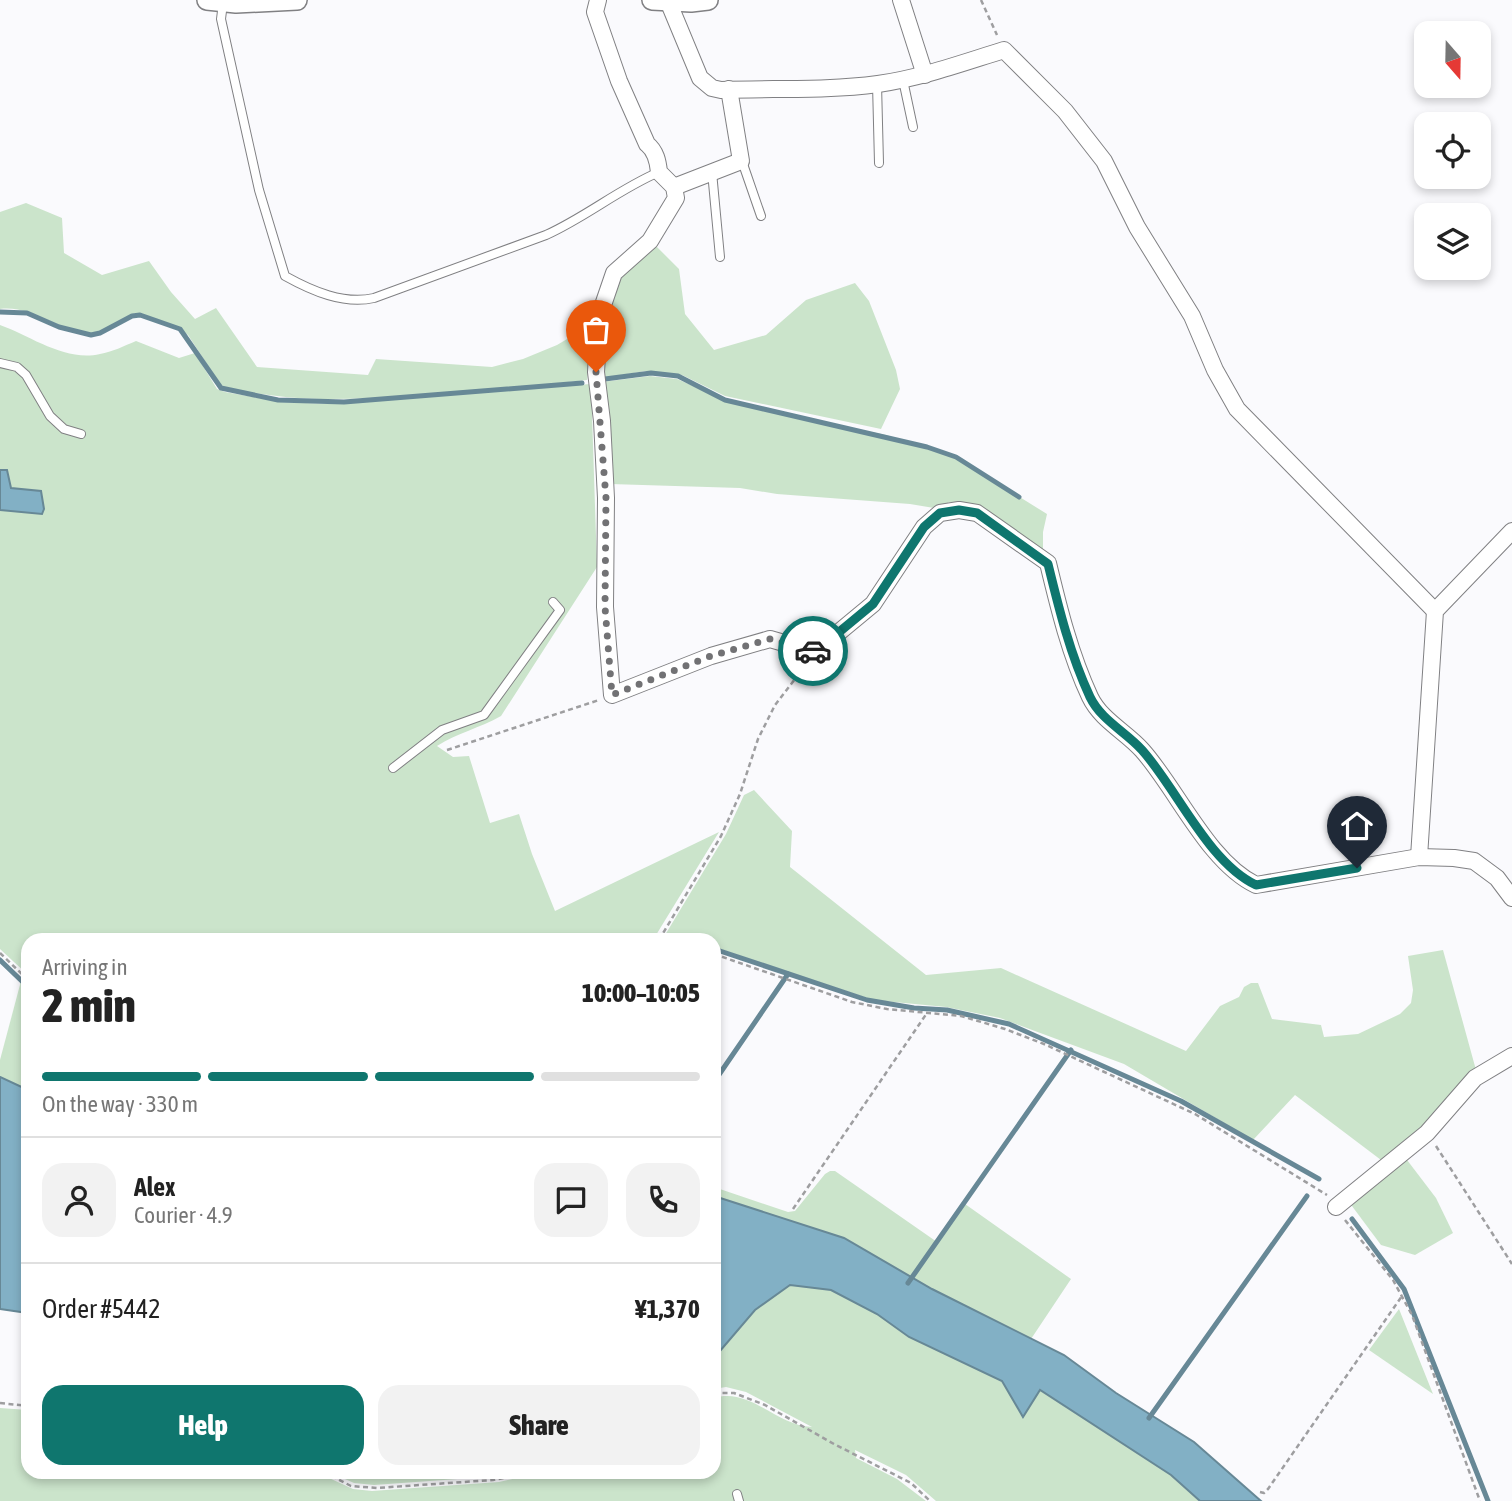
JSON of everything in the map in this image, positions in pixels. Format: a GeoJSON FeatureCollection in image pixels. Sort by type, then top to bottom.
{"type":"FeatureCollection","features":[{"type":"Feature","properties":{"kind":"street"},"geometry":{"type":"LineString","coordinates":[[215,1],[297,0]]}},
{"type":"Feature","properties":{"kind":"street"},"geometry":{"type":"LineString","coordinates":[[598,0],[595,12],[619,81],[647,145],[652,148],[659,172],[674,187],[676,198],[650,241],[614,273],[602,308],[598,339],[596,372],[606,498],[605,607],[612,695],[711,656],[770,639],[815,652],[873,604],[924,527],[940,513],[959,510],[977,513],[1048,564],[1062,625],[1091,700],[1116,729],[1142,750],[1214,848],[1244,879],[1256,885],[1419,857],[1454,858],[1474,861],[1497,878],[1512,898]]}},
{"type":"Feature","properties":{"kind":"street"},"geometry":{"type":"LineString","coordinates":[[652,0],[708,0]]}},
{"type":"Feature","properties":{"kind":"street"},"geometry":{"type":"LineString","coordinates":[[901,0],[925,75]]}},
{"type":"Feature","properties":{"kind":"street"},"geometry":{"type":"LineString","coordinates":[[668,1],[700,78],[712,88],[837,88],[877,85],[925,75],[1004,50],[1065,111],[1104,161],[1137,227],[1192,316],[1215,370],[1237,409],[1435,611]]}},
{"type":"Feature","properties":{"kind":"street"},"geometry":{"type":"LineString","coordinates":[[674,187],[741,161],[729,89]]}},
{"type":"Feature","properties":{"kind":"street"},"geometry":{"type":"LineString","coordinates":[[1419,857],[1435,611],[1512,531]]}},
{"type":"Feature","properties":{"kind":"street"},"geometry":{"type":"LineString","coordinates":[[1336,1207],[1427,1133],[1475,1078],[1512,1056]]}},
{"type":"Feature","properties":{"kind":"lane"},"geometry":{"type":"LineString","coordinates":[[215,1],[259,190],[285,276],[311,291],[344,299],[364,301],[374,298],[546,235],[570,224],[631,184],[659,172]]}},
{"type":"Feature","properties":{"kind":"lane"},"geometry":{"type":"LineString","coordinates":[[903,80],[913,127]]}},
{"type":"Feature","properties":{"kind":"lane"},"geometry":{"type":"LineString","coordinates":[[877,85],[879,163]]}},
{"type":"Feature","properties":{"kind":"lane"},"geometry":{"type":"LineString","coordinates":[[741,161],[761,216]]}},
{"type":"Feature","properties":{"kind":"lane"},"geometry":{"type":"LineString","coordinates":[[712,172],[720,257]]}},
{"type":"Feature","properties":{"kind":"lane"},"geometry":{"type":"LineString","coordinates":[[0,363],[18,367],[26,375],[50,416],[64,429],[81,434]]}},
{"type":"Feature","properties":{"kind":"lane"},"geometry":{"type":"LineString","coordinates":[[393,768],[442,730],[484,715],[560,610],[554,602]]}},
{"type":"Feature","properties":{"kind":"path"},"geometry":{"type":"LineString","coordinates":[[981,0],[1004,50]]}},
{"type":"Feature","properties":{"kind":"path"},"geometry":{"type":"LineString","coordinates":[[663,933],[721,836],[740,794],[758,739],[775,705],[815,652]]}},
{"type":"Feature","properties":{"kind":"path"},"geometry":{"type":"LineString","coordinates":[[447,750],[514,730],[612,695]]}},
{"type":"Feature","properties":{"kind":"path"},"geometry":{"type":"LineString","coordinates":[[0,953],[21,973]]}},
{"type":"Feature","properties":{"kind":"path"},"geometry":{"type":"LineString","coordinates":[[721,956],[852,1002],[887,1009],[961,1016],[1044,1044],[1195,1114],[1325,1192],[1393,1280],[1402,1296],[1480,1501]]}},
{"type":"Feature","properties":{"kind":"path"},"geometry":{"type":"LineString","coordinates":[[793,1209],[927,1013]]}},
{"type":"Feature","properties":{"kind":"path"},"geometry":{"type":"LineString","coordinates":[[1427,1133],[1512,1264]]}},
{"type":"Feature","properties":{"kind":"path"},"geometry":{"type":"LineString","coordinates":[[1260,1492],[1264,1493],[1268,1489],[1402,1296]]}},
{"type":"Feature","properties":{"kind":"path"},"geometry":{"type":"LineString","coordinates":[[721,1393],[734,1393],[765,1405],[834,1444],[911,1482],[930,1501]]}},
{"type":"Feature","properties":{"kind":"path"},"geometry":{"type":"LineString","coordinates":[[0,1403],[21,1405]]}},
{"type":"Feature","properties":{"kind":"path"},"geometry":{"type":"LineString","coordinates":[[338,1479],[351,1486],[377,1488],[498,1479]]}},
{"type":"Feature","properties":{"kind":"green space"},"geometry":{"type":"Polygon","coordinates":[[[26,203],[62,218],[64,253],[102,275],[149,261],[195,319],[216,308],[257,367],[368,375],[376,359],[492,367],[523,359],[557,345],[594,323],[587,380],[394,397],[329,399],[304,399],[227,389],[220,384],[188,335],[164,321],[136,313],[91,333],[79,332],[24,311],[0,309],[0,212],[26,203]]]}},
{"type":"Feature","properties":{"kind":"green space"},"geometry":{"type":"Polygon","coordinates":[[[654,244],[679,269],[685,314],[714,350],[766,335],[806,300],[855,283],[869,301],[896,370],[900,389],[881,429],[725,396],[682,375],[646,371],[602,378],[604,332],[618,277],[654,244]]]}},
{"type":"Feature","properties":{"kind":"green space"},"geometry":{"type":"Polygon","coordinates":[[[0,325],[48,347],[87,356],[118,349],[136,341],[179,358],[195,353],[217,389],[281,402],[330,404],[591,384],[597,567],[501,716],[437,746],[453,757],[469,756],[490,823],[519,814],[555,911],[719,832],[657,933],[21,933],[21,968],[0,949],[0,325]]]}},
{"type":"Feature","properties":{"kind":"green space"},"geometry":{"type":"Polygon","coordinates":[[[650,376],[677,379],[732,403],[886,435],[955,457],[1047,514],[1043,532],[1043,554],[961,505],[949,502],[940,509],[910,504],[777,494],[740,488],[610,484],[602,382],[650,376]]]}},
{"type":"Feature","properties":{"kind":"green space"},"geometry":{"type":"Polygon","coordinates":[[[754,790],[792,831],[790,867],[926,975],[1001,968],[1186,1051],[1220,1006],[1239,997],[1244,987],[1251,983],[1258,983],[1272,1019],[1321,1025],[1324,1037],[1358,1034],[1400,1014],[1411,1003],[1413,990],[1408,956],[1443,950],[1476,1070],[1419,1134],[1385,1163],[1295,1095],[1253,1140],[1124,1064],[1000,1018],[946,1007],[873,1000],[721,949],[721,933],[666,933],[726,834],[744,795],[754,790]]]}},
{"type":"Feature","properties":{"kind":"green space"},"geometry":{"type":"Polygon","coordinates":[[[21,981],[21,1087],[0,1077],[0,1060],[21,981]]]}},
{"type":"Feature","properties":{"kind":"green space"},"geometry":{"type":"Polygon","coordinates":[[[1404,1156],[1436,1198],[1453,1233],[1415,1255],[1381,1245],[1349,1202],[1404,1156]]]}},
{"type":"Feature","properties":{"kind":"green space"},"geometry":{"type":"Polygon","coordinates":[[[835,1171],[937,1242],[965,1204],[1071,1279],[1031,1339],[932,1289],[844,1238],[721,1198],[721,1189],[788,1212],[795,1211],[825,1174],[835,1171]]]}},
{"type":"Feature","properties":{"kind":"green space"},"geometry":{"type":"Polygon","coordinates":[[[790,1285],[831,1290],[877,1314],[909,1337],[1002,1381],[1023,1416],[1039,1390],[1171,1475],[1200,1501],[936,1501],[906,1475],[855,1450],[856,1458],[897,1479],[926,1501],[0,1501],[0,1408],[21,1410],[21,1479],[331,1479],[353,1489],[372,1491],[512,1479],[721,1479],[721,1397],[740,1398],[799,1425],[812,1427],[746,1392],[721,1388],[721,1350],[755,1310],[790,1285]]]}},
{"type":"Feature","properties":{"kind":"green space"},"geometry":{"type":"Polygon","coordinates":[[[1399,1309],[1433,1394],[1369,1350],[1399,1309]]]}},
{"type":"Feature","properties":{"kind":"green space"},"geometry":{"type":"Polygon","coordinates":[[[345,1479],[457,1479],[374,1485],[345,1479]]]}},
{"type":"Feature","properties":{"kind":"water"},"geometry":{"type":"Polygon","coordinates":[[[0,470],[7,470],[11,488],[41,491],[44,509],[42,514],[0,510],[0,470]]]}},
{"type":"Feature","properties":{"kind":"water"},"geometry":{"type":"Polygon","coordinates":[[[0,1077],[21,1087],[21,1312],[0,1309],[0,1077]]]}},
{"type":"Feature","properties":{"kind":"water"},"geometry":{"type":"Polygon","coordinates":[[[721,1198],[844,1238],[932,1289],[1064,1355],[1116,1393],[1194,1442],[1261,1501],[1200,1501],[1171,1475],[1040,1390],[1023,1417],[1002,1381],[909,1337],[877,1314],[831,1290],[790,1285],[755,1310],[721,1350],[721,1198]]]}},
{"type":"Feature","properties":{"kind":"waterway"},"geometry":{"type":"LineString","coordinates":[[0,312],[27,313],[59,327],[91,335],[140,315],[180,329],[221,388],[278,400],[344,402],[582,383]]}},
{"type":"Feature","properties":{"kind":"waterway"},"geometry":{"type":"LineString","coordinates":[[605,379],[651,373],[678,376],[725,400],[927,447],[956,457],[1019,497]]}},
{"type":"Feature","properties":{"kind":"waterway"},"geometry":{"type":"LineString","coordinates":[[721,951],[867,1000],[914,1008],[947,1010],[1009,1024],[1181,1101],[1319,1179]]}},
{"type":"Feature","properties":{"kind":"waterway"},"geometry":{"type":"LineString","coordinates":[[0,960],[21,980]]}},
{"type":"Feature","properties":{"kind":"waterway"},"geometry":{"type":"LineString","coordinates":[[721,1072],[788,974]]}},
{"type":"Feature","properties":{"kind":"waterway"},"geometry":{"type":"LineString","coordinates":[[908,1283],[1071,1050]]}},
{"type":"Feature","properties":{"kind":"waterway"},"geometry":{"type":"LineString","coordinates":[[1149,1418],[1307,1196]]}},
{"type":"Feature","properties":{"kind":"waterway"},"geometry":{"type":"LineString","coordinates":[[1352,1219],[1404,1289],[1488,1501]]}},
{"type":"Feature","properties":{"kind":"way so far"},"geometry":{"type":"LineString","coordinates":[[596,372],[602,421],[606,498],[605,607],[612,695],[711,656],[770,639],[813,651]]}},
{"type":"Feature","properties":{"kind":"route"},"geometry":{"type":"LineString","coordinates":[[813,651],[873,604],[924,527],[940,513],[959,510],[977,513],[1048,564],[1062,625],[1091,700],[1116,729],[1142,750],[1214,848],[1244,879],[1256,885],[1357,868]]}}]}
